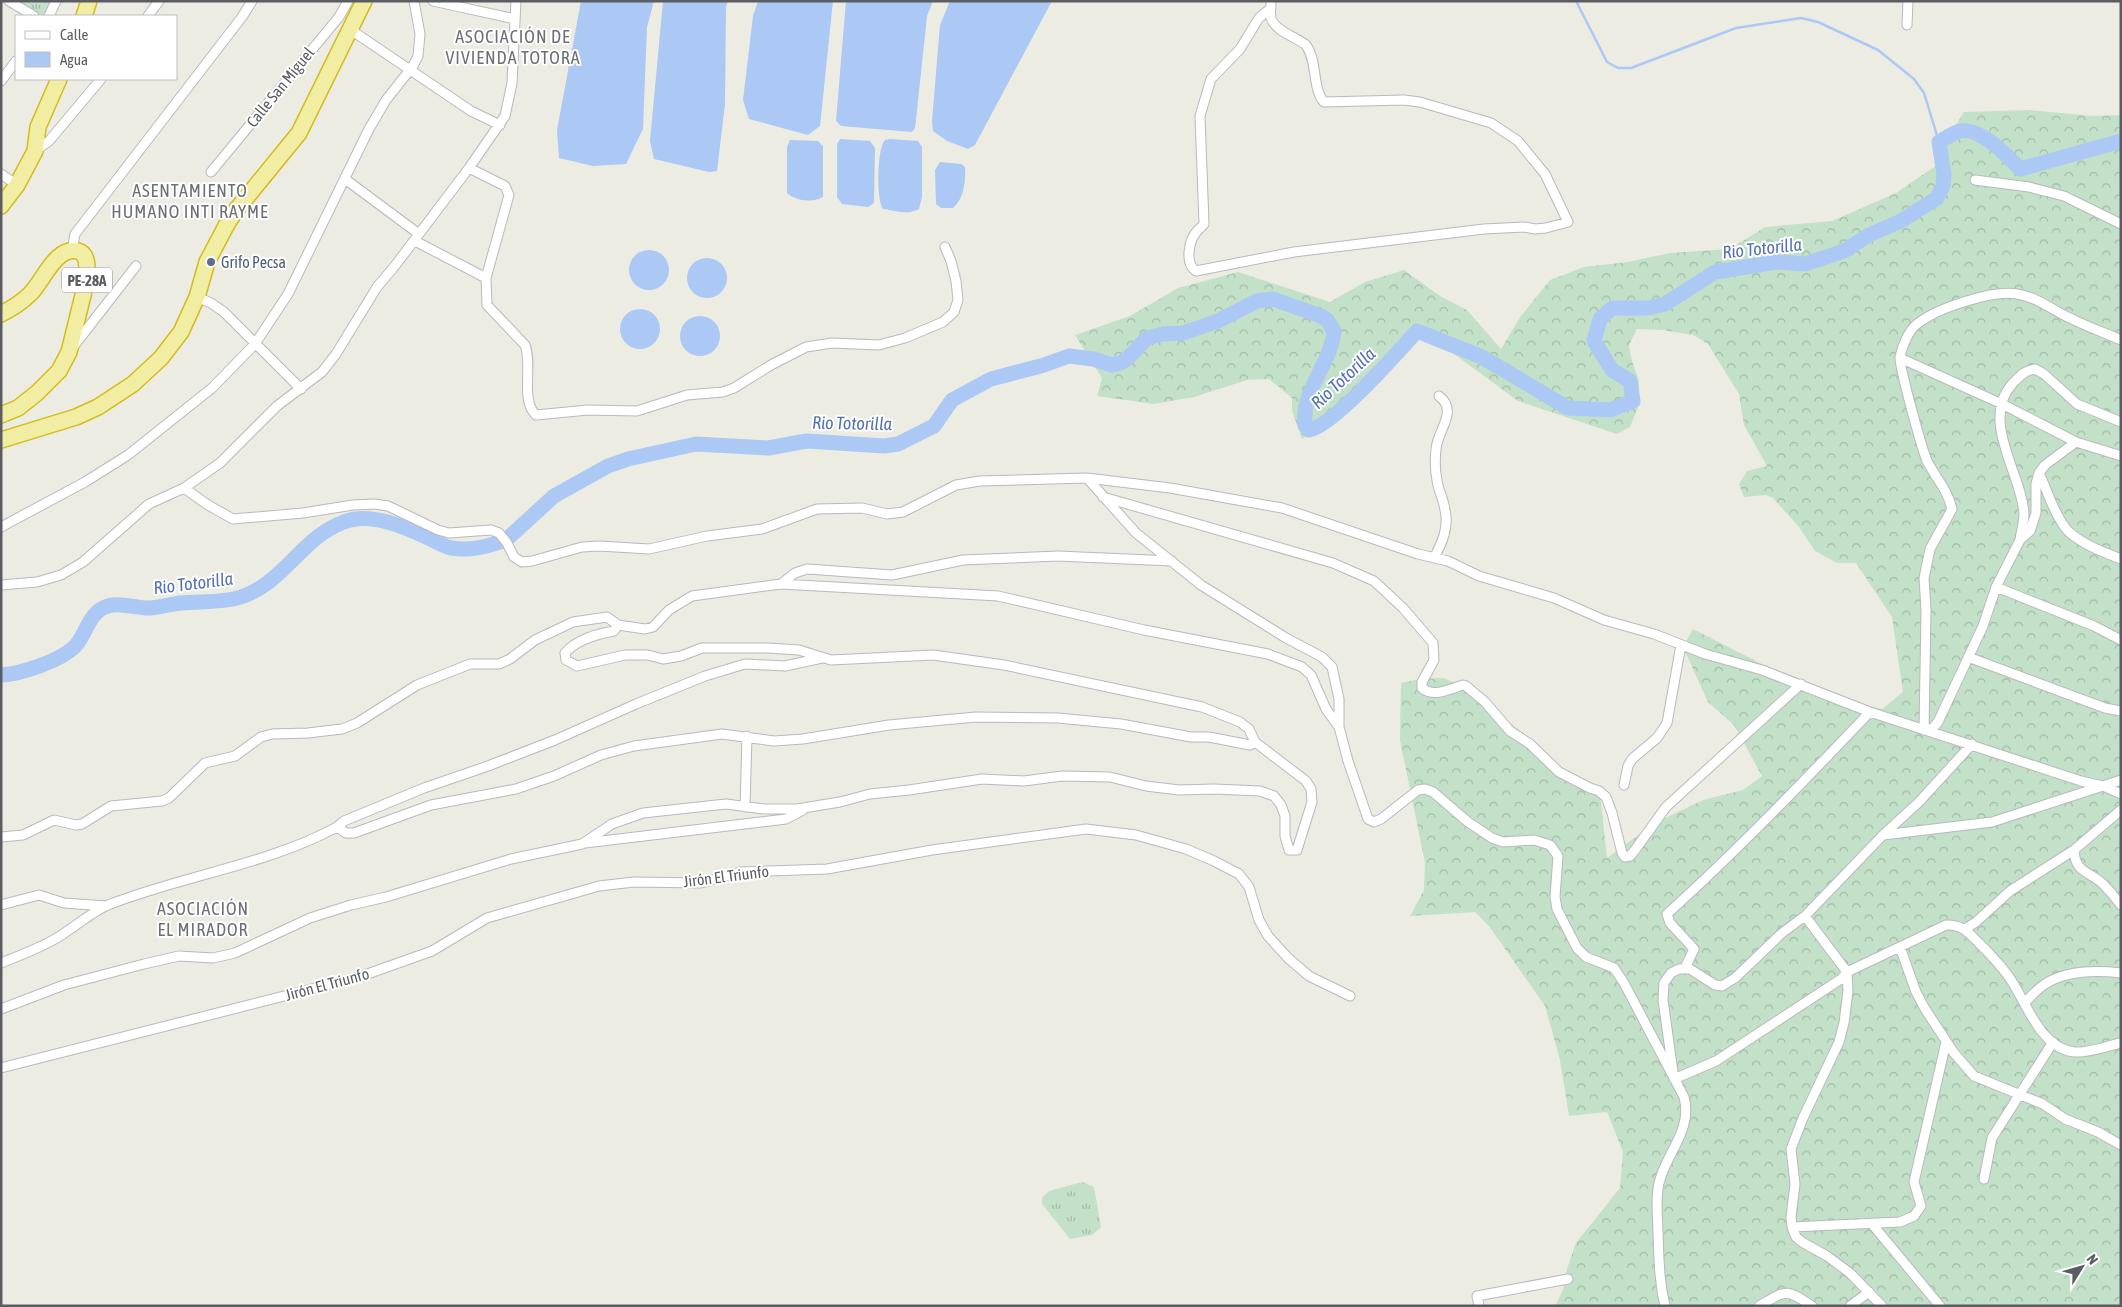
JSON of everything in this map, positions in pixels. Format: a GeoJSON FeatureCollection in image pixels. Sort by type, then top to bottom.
{"type":"FeatureCollection","features":[{"type":"Feature","properties":{"kind":"highway"},"geometry":{"type":"LineString","coordinates":[[84,15],[90,1]]}},
{"type":"Feature","properties":{"kind":"highway"},"geometry":{"type":"LineString","coordinates":[[1,440],[76,417],[98,407],[133,384],[162,358],[181,332],[197,297],[207,262],[227,224],[299,133],[364,1]]}},
{"type":"Feature","properties":{"kind":"highway"},"geometry":{"type":"LineString","coordinates":[[1,206],[17,184],[35,150],[38,127],[59,80]]}},
{"type":"Feature","properties":{"kind":"highway","name":"PE-28A"},"geometry":{"type":"LineString","coordinates":[[1,314],[31,293],[54,261],[62,254],[72,251],[78,251],[83,254],[88,268],[81,309],[69,352],[59,371],[30,399]]}},
{"type":"Feature","properties":{"kind":"highway"},"geometry":{"type":"LineString","coordinates":[[1,404],[30,399]]}},
{"type":"Feature","properties":{"kind":"highway"},"geometry":{"type":"LineString","coordinates":[[1,415],[18,408],[30,399]]}},
{"type":"Feature","properties":{"kind":"street"},"geometry":{"type":"LineString","coordinates":[[8,1],[32,15]]}},
{"type":"Feature","properties":{"kind":"street"},"geometry":{"type":"LineString","coordinates":[[49,15],[56,1]]}},
{"type":"Feature","properties":{"kind":"street"},"geometry":{"type":"LineString","coordinates":[[149,15],[159,1]]}},
{"type":"Feature","properties":{"kind":"street"},"geometry":{"type":"LineString","coordinates":[[72,251],[76,234],[242,17],[252,1]]}},
{"type":"Feature","properties":{"kind":"street","name":"Calle San Miguel"},"geometry":{"type":"LineString","coordinates":[[211,172],[296,66],[339,17],[348,1]]}},
{"type":"Feature","properties":{"kind":"street"},"geometry":{"type":"LineString","coordinates":[[1,527],[85,482],[128,455],[212,388],[255,344],[288,294],[345,179],[358,148],[382,107],[411,69],[418,56],[420,41],[414,1]]}},
{"type":"Feature","properties":{"kind":"street"},"geometry":{"type":"LineString","coordinates":[[433,1],[515,19]]}},
{"type":"Feature","properties":{"kind":"street"},"geometry":{"type":"LineString","coordinates":[[1,585],[37,582],[61,574],[83,562],[149,504],[184,488],[220,463],[277,406],[322,372],[336,354],[377,287],[469,168],[505,116],[512,83],[516,1]]}},
{"type":"Feature","properties":{"kind":"street"},"geometry":{"type":"LineString","coordinates":[[1907,25],[1908,1]]}},
{"type":"Feature","properties":{"kind":"street"},"geometry":{"type":"LineString","coordinates":[[1271,5],[1271,16],[1275,24],[1306,45],[1310,50],[1314,62],[1319,97],[1324,102],[1396,100],[1420,102],[1496,126],[1518,141],[1545,174],[1568,222],[1546,228],[1484,229],[1294,252],[1196,271],[1193,269],[1190,262],[1190,246],[1198,230],[1204,224],[1200,116],[1211,79],[1240,49],[1259,18],[1271,5]]}},
{"type":"Feature","properties":{"kind":"street"},"geometry":{"type":"LineString","coordinates":[[350,30],[411,69],[471,111],[500,125]]}},
{"type":"Feature","properties":{"kind":"street"},"geometry":{"type":"LineString","coordinates":[[1,81],[15,62]]}},
{"type":"Feature","properties":{"kind":"street"},"geometry":{"type":"LineString","coordinates":[[35,150],[49,141],[100,80]]}},
{"type":"Feature","properties":{"kind":"street"},"geometry":{"type":"LineString","coordinates":[[469,168],[505,186],[509,195],[486,278],[487,305],[520,337],[528,353],[528,404],[536,415],[588,410],[637,411],[687,395],[723,392],[734,388],[771,365],[806,347],[832,343],[879,345],[906,338],[943,322],[954,312],[958,300],[951,261],[945,247]]}},
{"type":"Feature","properties":{"kind":"street"},"geometry":{"type":"LineString","coordinates":[[1,174],[17,184]]}},
{"type":"Feature","properties":{"kind":"street"},"geometry":{"type":"LineString","coordinates":[[345,179],[417,237],[486,278]]}},
{"type":"Feature","properties":{"kind":"street"},"geometry":{"type":"LineString","coordinates":[[1975,180],[2029,187],[2064,196],[2121,224]]}},
{"type":"Feature","properties":{"kind":"street"},"geometry":{"type":"LineString","coordinates":[[69,352],[136,266]]}},
{"type":"Feature","properties":{"kind":"street"},"geometry":{"type":"LineString","coordinates":[[1924,730],[1926,610],[1924,578],[1930,548],[1952,509],[1949,496],[1927,462],[1900,358],[1910,331],[1922,321],[1967,300],[2001,294],[2017,294],[2036,300],[2071,319],[2121,340]]}},
{"type":"Feature","properties":{"kind":"street"},"geometry":{"type":"LineString","coordinates":[[197,297],[211,303],[224,312],[301,389]]}},
{"type":"Feature","properties":{"kind":"street"},"geometry":{"type":"LineString","coordinates":[[1900,358],[2002,404],[2076,442],[2121,456]]}},
{"type":"Feature","properties":{"kind":"street"},"geometry":{"type":"LineString","coordinates":[[1924,730],[1933,728],[1938,722],[1983,626],[1996,587],[2020,540],[2024,514],[2007,457],[2001,427],[2002,404],[2008,388],[2024,371],[2035,369],[2044,374],[2077,404],[2121,422]]}},
{"type":"Feature","properties":{"kind":"street"},"geometry":{"type":"LineString","coordinates":[[1434,558],[1442,542],[1446,522],[1446,510],[1436,480],[1436,447],[1447,414],[1447,405],[1439,396]]}},
{"type":"Feature","properties":{"kind":"street"},"geometry":{"type":"LineString","coordinates":[[2020,540],[2030,531],[2036,513],[2036,484],[2039,474],[2045,465],[2076,442]]}},
{"type":"Feature","properties":{"kind":"street"},"geometry":{"type":"LineString","coordinates":[[2039,474],[2062,523],[2069,532],[2088,545],[2121,559]]}},
{"type":"Feature","properties":{"kind":"street"},"geometry":{"type":"LineString","coordinates":[[184,488],[208,505],[233,519],[353,505],[375,504],[388,506],[438,530],[449,533],[492,530],[499,533],[514,557],[522,562],[582,547],[599,546],[649,549],[707,536],[762,530],[817,509],[862,508],[887,514],[903,512],[956,486],[980,481],[1087,478],[1170,488],[1282,508],[1448,561],[1479,576],[1554,598],[1604,620],[1654,634],[1705,654],[1762,670],[1870,712],[2081,781],[2103,786],[2121,794]]}},
{"type":"Feature","properties":{"kind":"street"},"geometry":{"type":"LineString","coordinates":[[1087,478],[1136,533],[1201,584],[1286,638],[1322,657],[1332,667],[1339,699],[1339,727],[1368,819],[1374,822],[1381,819],[1418,790],[1425,789],[1434,792],[1450,808],[1487,836],[1503,842],[1534,840],[1550,845],[1556,851],[1558,862],[1555,897],[1557,909],[1577,948],[1586,957],[1614,968],[1632,996],[1684,1097],[1687,1109],[1686,1121],[1675,1148],[1664,1164],[1655,1201],[1659,1270],[1665,1306]]}},
{"type":"Feature","properties":{"kind":"street"},"geometry":{"type":"LineString","coordinates":[[1103,497],[1333,563],[1374,581],[1404,608],[1433,643],[1434,660],[1422,682],[1422,688],[1427,692],[1437,693],[1463,685],[1466,686],[1485,702],[1510,731],[1544,756],[1559,772],[1599,791],[1606,797],[1622,853],[1625,857],[1630,856],[1635,850],[1666,807],[1801,684]]}},
{"type":"Feature","properties":{"kind":"street"},"geometry":{"type":"LineString","coordinates":[[781,584],[795,573],[807,569],[892,575],[963,560],[1058,556],[1172,561]]}},
{"type":"Feature","properties":{"kind":"street"},"geometry":{"type":"LineString","coordinates":[[1,838],[23,835],[54,820],[76,825],[82,824],[111,806],[162,801],[169,798],[205,762],[235,756],[261,737],[272,734],[308,733],[342,729],[357,723],[417,685],[470,664],[499,664],[510,659],[535,640],[573,622],[607,617],[618,625],[645,629],[653,627],[669,610],[692,596],[781,584],[998,596],[1144,630],[1268,654],[1302,667],[1311,675],[1326,709],[1339,727]]}},
{"type":"Feature","properties":{"kind":"street"},"geometry":{"type":"LineString","coordinates":[[1996,587],[2094,626],[2121,640]]}},
{"type":"Feature","properties":{"kind":"street"},"geometry":{"type":"LineString","coordinates":[[582,844],[612,824],[643,813],[726,804],[764,809],[797,809],[840,802],[870,794],[982,779],[1024,781],[1062,776],[1110,777],[1146,786],[1179,790],[1214,788],[1260,791],[1274,796],[1281,805],[1285,816],[1286,844],[1289,850],[1297,850],[1312,802],[1311,789],[1306,781],[1255,742],[1249,729],[1240,722],[1202,707],[1004,665],[933,656],[831,660],[800,650],[702,648],[680,656],[662,659],[648,655],[625,655],[577,666],[566,660],[564,653],[569,648],[592,635],[614,630],[618,625]]}},
{"type":"Feature","properties":{"kind":"street"},"geometry":{"type":"LineString","coordinates":[[1624,785],[1628,766],[1632,759],[1657,738],[1667,723],[1681,645]]}},
{"type":"Feature","properties":{"kind":"street"},"geometry":{"type":"LineString","coordinates":[[1968,657],[2105,708],[2121,711]]}},
{"type":"Feature","properties":{"kind":"street"},"geometry":{"type":"LineString","coordinates":[[1,962],[60,937],[78,922],[106,906],[268,857],[318,837],[344,821],[394,800],[556,740],[636,704],[705,676],[745,664],[785,666],[822,658]]}},
{"type":"Feature","properties":{"kind":"street"},"geometry":{"type":"LineString","coordinates":[[1674,1079],[1662,1000],[1664,983],[1671,973],[1685,968],[1694,949],[1670,923],[1668,914],[1796,790],[1870,712]]}},
{"type":"Feature","properties":{"kind":"street"},"geometry":{"type":"LineString","coordinates":[[337,826],[346,833],[354,833],[431,805],[516,789],[554,776],[601,755],[634,746],[722,734],[774,741],[803,739],[889,725],[976,716],[1058,718],[1121,724],[1191,737],[1209,737],[1250,745],[1255,742]]}},
{"type":"Feature","properties":{"kind":"street"},"geometry":{"type":"LineString","coordinates":[[745,807],[747,736]]}},
{"type":"Feature","properties":{"kind":"street"},"geometry":{"type":"LineString","coordinates":[[1685,968],[1715,985],[1722,986],[1736,978],[1782,933],[1805,916],[1883,835],[1919,802],[1972,744]]}},
{"type":"Feature","properties":{"kind":"street"},"geometry":{"type":"LineString","coordinates":[[1883,835],[1992,822],[2121,780]]}},
{"type":"Feature","properties":{"kind":"street"},"geometry":{"type":"LineString","coordinates":[[1,1009],[64,985],[144,964],[179,956],[213,958],[235,953],[310,918],[351,905],[386,898],[511,859],[582,844],[786,819],[809,807]]}},
{"type":"Feature","properties":{"kind":"street"},"geometry":{"type":"LineString","coordinates":[[1965,929],[1976,922],[2010,891],[2074,850],[2121,810]]}},
{"type":"Feature","properties":{"kind":"street","name":"Jirón El Triunfo"},"geometry":{"type":"LineString","coordinates":[[1,1068],[359,977],[432,951],[487,918],[599,886],[634,882],[701,882],[740,872],[834,868],[932,850],[1086,830],[1136,835],[1186,849],[1214,860],[1239,874],[1249,887],[1259,920],[1268,936],[1288,958],[1309,976],[1350,996]]}},
{"type":"Feature","properties":{"kind":"street"},"geometry":{"type":"LineString","coordinates":[[2074,850],[2074,859],[2079,868],[2104,885],[2121,905]]}},
{"type":"Feature","properties":{"kind":"street"},"geometry":{"type":"LineString","coordinates":[[1,905],[39,895],[64,903],[106,906]]}},
{"type":"Feature","properties":{"kind":"street"},"geometry":{"type":"LineString","coordinates":[[1805,916],[1847,972],[1848,991],[1844,1023],[1839,1042],[1803,1118],[1791,1149],[1795,1184],[1791,1217],[1792,1227],[1796,1236],[1802,1242],[1827,1256],[1850,1273],[1881,1306]]}},
{"type":"Feature","properties":{"kind":"street"},"geometry":{"type":"LineString","coordinates":[[1674,1079],[1716,1061],[1833,984],[1847,972],[1946,925],[1955,924],[1965,929],[1991,954],[2011,980],[2042,1032],[2052,1042],[2076,1052],[2121,1043]]}},
{"type":"Feature","properties":{"kind":"street"},"geometry":{"type":"LineString","coordinates":[[1900,947],[1920,999],[1946,1042],[1974,1076],[2043,1104],[2065,1119],[2098,1132],[2121,1145]]}},
{"type":"Feature","properties":{"kind":"street"},"geometry":{"type":"LineString","coordinates":[[2024,1003],[2045,984],[2068,974],[2108,971],[2121,973]]}},
{"type":"Feature","properties":{"kind":"street"},"geometry":{"type":"LineString","coordinates":[[1792,1227],[1900,1222],[1914,1216],[1921,1206],[1914,1182],[1946,1042]]}},
{"type":"Feature","properties":{"kind":"street"},"geometry":{"type":"LineString","coordinates":[[1984,1179],[1992,1138],[2052,1042]]}},
{"type":"Feature","properties":{"kind":"street"},"geometry":{"type":"LineString","coordinates":[[1872,1224],[1940,1306]]}},
{"type":"Feature","properties":{"kind":"street"},"geometry":{"type":"LineString","coordinates":[[1479,1306],[1477,1296],[1568,1279]]}},
{"type":"Feature","properties":{"kind":"street"},"geometry":{"type":"LineString","coordinates":[[1759,1306],[1786,1292],[1792,1293],[1812,1306]]}},
{"type":"Feature","properties":{"kind":"street"},"geometry":{"type":"LineString","coordinates":[[1850,1306],[1869,1292]]}},
{"type":"Feature","properties":{"kind":"green space"},"geometry":{"type":"Polygon","coordinates":[[[15,1],[53,1],[46,15],[39,15],[15,1]]]}},
{"type":"Feature","properties":{"kind":"green space"},"geometry":{"type":"Polygon","coordinates":[[[2030,110],[2092,116],[2121,115],[2121,1306],[1555,1306],[1563,1290],[1567,1269],[1576,1243],[1620,1188],[1623,1152],[1607,1112],[1569,1116],[1560,1060],[1545,1006],[1489,926],[1475,912],[1410,916],[1424,890],[1425,863],[1400,740],[1401,683],[1420,679],[1444,678],[1465,688],[1524,734],[1548,766],[1578,776],[1600,794],[1607,858],[1655,823],[1703,800],[1743,790],[1762,776],[1734,725],[1708,702],[1683,647],[1693,629],[1825,696],[1882,709],[1903,692],[1892,617],[1856,563],[1837,563],[1815,551],[1799,527],[1773,498],[1766,495],[1744,497],[1739,484],[1747,471],[1767,466],[1744,425],[1739,394],[1708,344],[1693,335],[1663,330],[1637,329],[1629,345],[1639,381],[1639,405],[1630,427],[1617,434],[1518,401],[1435,340],[1417,335],[1402,343],[1391,355],[1366,394],[1333,421],[1302,439],[1292,411],[1292,398],[1269,379],[1247,380],[1194,397],[1154,404],[1097,396],[1102,378],[1075,335],[1130,316],[1178,288],[1238,272],[1330,302],[1365,282],[1404,270],[1440,296],[1467,310],[1501,349],[1521,316],[1550,280],[1584,267],[1628,262],[1670,253],[1730,249],[1765,227],[1832,221],[1896,193],[1937,165],[1941,149],[1964,112],[2030,110]]]}},
{"type":"Feature","properties":{"kind":"green space"},"geometry":{"type":"Polygon","coordinates":[[[1082,1182],[1094,1187],[1101,1227],[1092,1235],[1070,1239],[1042,1204],[1042,1198],[1049,1191],[1082,1182]]]}},
{"type":"Feature","properties":{"kind":"water"},"geometry":{"type":"Polygon","coordinates":[[[581,1],[654,1],[647,27],[643,129],[626,164],[593,166],[559,158],[557,130],[581,1]]]}},
{"type":"Feature","properties":{"kind":"water"},"geometry":{"type":"Polygon","coordinates":[[[663,1],[728,1],[726,7],[725,104],[717,171],[709,172],[654,159],[650,141],[663,1]]]}},
{"type":"Feature","properties":{"kind":"water"},"geometry":{"type":"Polygon","coordinates":[[[758,1],[833,1],[820,126],[808,135],[749,119],[743,100],[753,16],[758,1]]]}},
{"type":"Feature","properties":{"kind":"water"},"geometry":{"type":"Polygon","coordinates":[[[846,1],[933,1],[927,16],[915,128],[912,132],[841,126],[836,121],[846,1]]]}},
{"type":"Feature","properties":{"kind":"water"},"geometry":{"type":"Polygon","coordinates":[[[950,1],[1052,1],[975,145],[968,149],[947,141],[933,131],[932,121],[940,25],[950,1]]]}},
{"type":"Feature","properties":{"kind":"water"},"geometry":{"type":"Polygon","coordinates":[[[840,139],[870,141],[875,148],[874,203],[868,207],[842,204],[837,197],[837,144],[840,139]]]}},
{"type":"Feature","properties":{"kind":"water"},"geometry":{"type":"Polygon","coordinates":[[[790,140],[818,141],[823,146],[823,197],[814,200],[804,200],[795,198],[787,193],[787,147],[790,140]]]}},
{"type":"Feature","properties":{"kind":"water"},"geometry":{"type":"Polygon","coordinates":[[[885,140],[918,141],[922,147],[922,197],[919,209],[914,211],[906,212],[883,209],[881,204],[878,185],[880,153],[885,140]]]}},
{"type":"Feature","properties":{"kind":"water"},"geometry":{"type":"Polygon","coordinates":[[[940,162],[961,164],[965,167],[965,183],[962,194],[960,200],[953,208],[941,208],[936,204],[935,170],[940,162]]]}},
{"type":"Feature","properties":{"kind":"water"},"geometry":{"type":"Polygon","coordinates":[[[645,250],[653,250],[660,253],[666,259],[669,270],[666,281],[660,287],[653,290],[645,290],[638,287],[632,281],[629,274],[629,266],[632,259],[638,253],[645,250]]]}},
{"type":"Feature","properties":{"kind":"water"},"geometry":{"type":"Polygon","coordinates":[[[707,258],[718,261],[724,267],[727,278],[724,289],[718,295],[707,298],[696,295],[690,289],[687,278],[690,267],[696,261],[707,258]]]}},
{"type":"Feature","properties":{"kind":"water"},"geometry":{"type":"Polygon","coordinates":[[[640,309],[651,312],[657,318],[660,329],[657,340],[651,346],[640,349],[629,346],[623,340],[620,329],[623,318],[629,312],[640,309]]]}},
{"type":"Feature","properties":{"kind":"water"},"geometry":{"type":"Polygon","coordinates":[[[696,316],[704,316],[711,319],[717,325],[720,336],[717,347],[711,353],[704,356],[696,356],[689,353],[683,347],[680,340],[680,332],[683,325],[689,319],[696,316]]]}},
{"type":"Feature","properties":{"kind":"waterway"},"geometry":{"type":"LineString","coordinates":[[1576,1],[1607,62],[1618,68],[1631,68],[1736,28],[1801,18],[1818,22],[1878,50],[1914,79],[1924,93],[1939,142]]}},
{"type":"Feature","properties":{"kind":"waterway","name":"Rio Totorilla"},"geometry":{"type":"LineString","coordinates":[[506,540],[554,496],[608,466],[628,459],[696,444],[768,448],[807,441],[884,446],[898,444],[934,426],[952,400],[991,379],[1044,365],[1069,356],[1093,359],[1112,365],[1120,363],[1127,359],[1147,338],[1163,334],[1183,333],[1218,321],[1257,301],[1273,299],[1321,316],[1327,320],[1334,331],[1328,355],[1307,400],[1305,425],[1309,430],[1320,426],[1349,403],[1417,331],[1482,357],[1568,408],[1610,410],[1633,401],[1630,381],[1612,370],[1594,341],[1600,319],[1612,308],[1648,308],[1665,304],[1715,272],[1777,262],[1805,264],[1844,251],[1869,235],[1901,221],[1937,198],[1943,186],[1944,175],[1939,142],[1960,131],[1976,133],[1985,138],[2001,150],[2020,169],[2121,141]]}},
{"type":"Feature","properties":{"kind":"waterway","name":"Rio Totorilla"},"geometry":{"type":"LineString","coordinates":[[1,675],[42,665],[53,661],[71,650],[80,640],[91,619],[98,611],[108,606],[120,605],[151,608],[241,597],[269,581],[316,538],[329,529],[353,519],[374,519],[395,524],[451,548],[478,548],[503,541]]}},
{"type":"Feature","properties":{"kind":"place","name":"Grifo Pecsa"},"geometry":{"type":"Point","coordinates":[211,262]}},
{"type":"Feature","properties":{"kind":"district","name":"ASOCIACIÓN DE VIVIENDA TOTORA"},"geometry":{"type":"Point","coordinates":[513,46]}},
{"type":"Feature","properties":{"kind":"district","name":"ASENTAMIENTO HUMANO INTI RAYME"},"geometry":{"type":"Point","coordinates":[190,200]}},
{"type":"Feature","properties":{"kind":"district","name":"ASOCIACIÓN EL MIRADOR"},"geometry":{"type":"Point","coordinates":[203,918]}}]}
